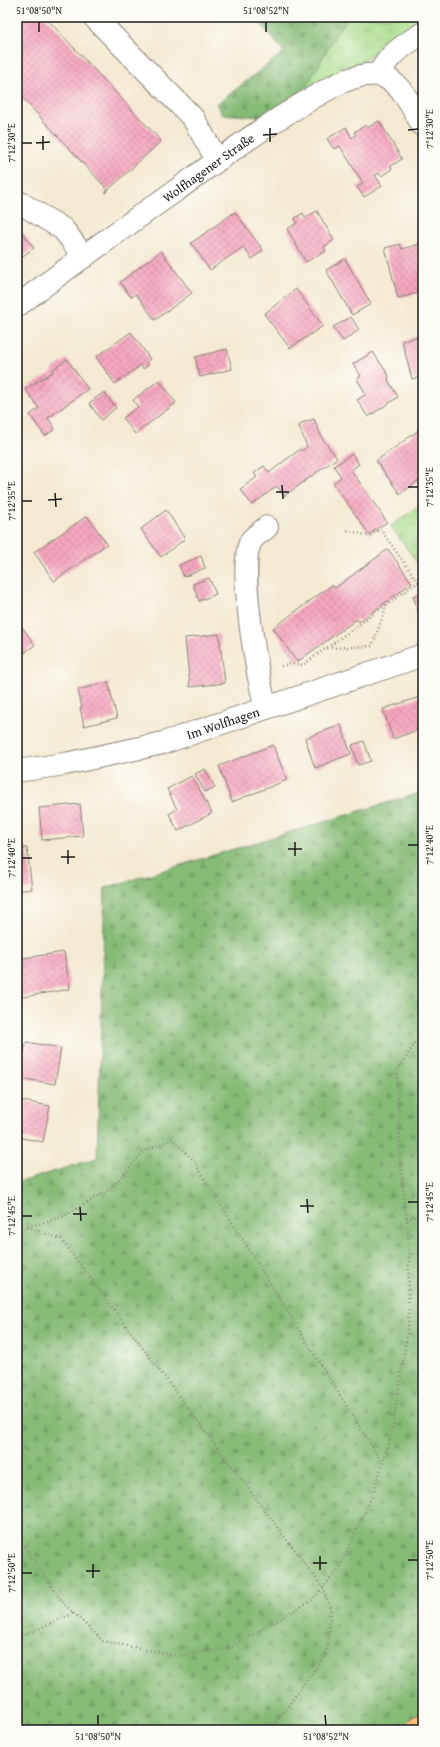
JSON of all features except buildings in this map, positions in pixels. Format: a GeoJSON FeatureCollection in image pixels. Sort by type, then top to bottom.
{"type":"FeatureCollection","features":[{"type":"Feature","properties":{"kind":"main road"},"geometry":{"type":"LineString","coordinates":[[416,1730],[423,1725]]}},
{"type":"Feature","properties":{"kind":"street"},"geometry":{"type":"LineString","coordinates":[[94,17],[193,118],[217,160]]}},
{"type":"Feature","properties":{"kind":"street"},"geometry":{"type":"LineString","coordinates":[[423,34],[397,50],[385,62],[379,75],[390,80],[400,89],[423,126]]}},
{"type":"Feature","properties":{"kind":"street","name":"Wolfhagener Straße"},"geometry":{"type":"LineString","coordinates":[[17,306],[217,160],[268,126],[332,87],[352,78],[379,75]]}},
{"type":"Feature","properties":{"kind":"street"},"geometry":{"type":"LineString","coordinates":[[17,201],[63,229],[84,257]]}},
{"type":"Feature","properties":{"kind":"street"},"geometry":{"type":"LineString","coordinates":[[266,708],[257,671],[247,582],[247,556],[252,540],[267,527]]}},
{"type":"Feature","properties":{"kind":"street","name":"Im Wolfhagen"},"geometry":{"type":"LineString","coordinates":[[17,771],[65,764],[163,742],[423,655]]}},
{"type":"Feature","properties":{"kind":"path"},"geometry":{"type":"LineString","coordinates":[[346,530],[369,536],[380,529],[418,582],[423,583]]}},
{"type":"Feature","properties":{"kind":"path"},"geometry":{"type":"LineString","coordinates":[[257,671],[289,664],[303,665],[418,582]]}},
{"type":"Feature","properties":{"kind":"path"},"geometry":{"type":"LineString","coordinates":[[326,648],[372,646],[387,604]]}},
{"type":"Feature","properties":{"kind":"path"},"geometry":{"type":"LineString","coordinates":[[17,1536],[64,1604],[103,1641],[179,1656],[230,1648],[312,1600],[339,1569],[372,1496],[391,1437],[408,1329],[409,1246],[400,1155],[397,1071],[423,1030]]}},
{"type":"Feature","properties":{"kind":"path"},"geometry":{"type":"LineString","coordinates":[[17,1232],[27,1227],[62,1217],[111,1189],[144,1151],[173,1139],[193,1160],[382,1464]]}},
{"type":"Feature","properties":{"kind":"path"},"geometry":{"type":"LineString","coordinates":[[407,1220],[416,1216],[423,1198]]}},
{"type":"Feature","properties":{"kind":"path"},"geometry":{"type":"LineString","coordinates":[[27,1227],[61,1238],[322,1588],[331,1610],[327,1653],[276,1722],[265,1730]]}},
{"type":"Feature","properties":{"kind":"path"},"geometry":{"type":"LineString","coordinates":[[17,1638],[74,1613]]}},
{"type":"Feature","properties":{"kind":"green space"},"geometry":{"type":"Polygon","coordinates":[[[256,17],[350,17],[338,30],[303,93],[263,117],[222,114],[217,104],[284,52],[256,17]]]}},
{"type":"Feature","properties":{"kind":"green space"},"geometry":{"type":"Polygon","coordinates":[[[350,17],[423,17],[423,22],[386,44],[355,66],[303,92],[338,30],[350,17]]]}},
{"type":"Feature","properties":{"kind":"green space"},"geometry":{"type":"Polygon","coordinates":[[[423,504],[423,564],[417,562],[391,526],[423,504]]]}},
{"type":"Feature","properties":{"kind":"green space"},"geometry":{"type":"Polygon","coordinates":[[[423,792],[423,1730],[17,1730],[17,1183],[97,1158],[105,888],[423,792]]]}}]}
